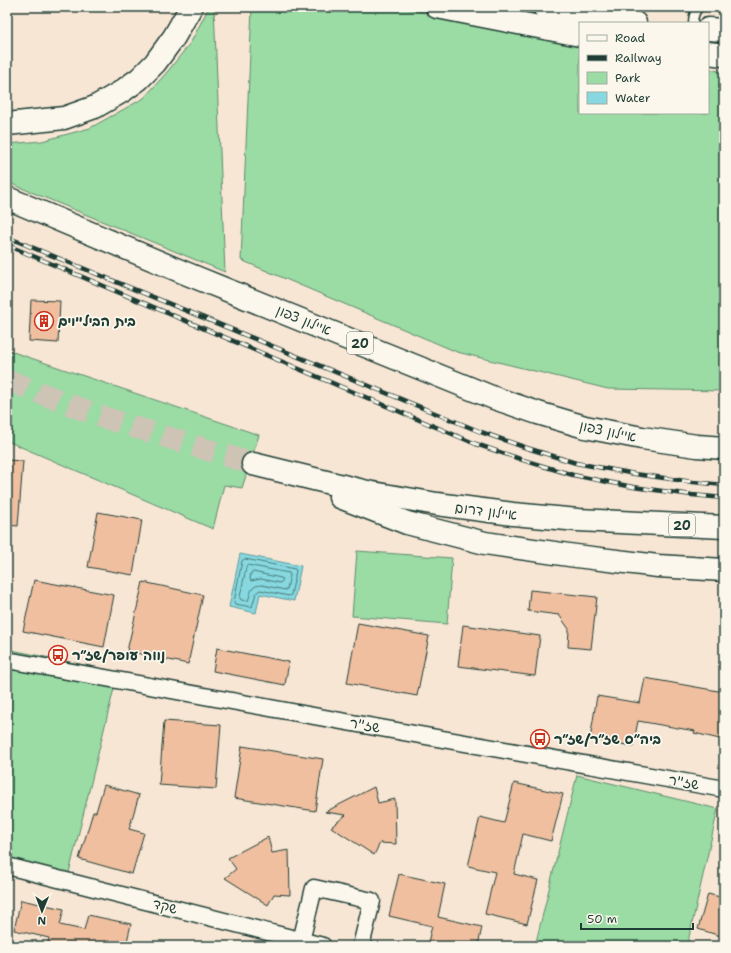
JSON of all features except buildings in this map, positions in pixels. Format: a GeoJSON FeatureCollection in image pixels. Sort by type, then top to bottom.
{"type":"FeatureCollection","features":[{"type":"Feature","properties":{"kind":"main road"},"geometry":{"type":"LineString","coordinates":[[7,124],[64,118],[95,107],[121,92],[139,79],[155,63],[174,37],[191,7]]}},
{"type":"Feature","properties":{"kind":"main road"},"geometry":{"type":"LineString","coordinates":[[437,7],[579,35]]}},
{"type":"Feature","properties":{"kind":"main road"},"geometry":{"type":"LineString","coordinates":[[544,7],[629,22]]}},
{"type":"Feature","properties":{"kind":"main road"},"geometry":{"type":"LineString","coordinates":[[709,29],[724,30]]}},
{"type":"Feature","properties":{"kind":"main road","name":"איילון צפון"},"geometry":{"type":"LineString","coordinates":[[7,198],[185,273],[364,344],[494,398],[585,427],[649,440],[724,448]]}},
{"type":"Feature","properties":{"kind":"main road","name":"איילון דרום"},"geometry":{"type":"LineString","coordinates":[[724,527],[578,520],[513,514],[438,504],[367,492],[257,466],[407,523],[485,543],[658,566],[724,570]]}},
{"type":"Feature","properties":{"kind":"street","name":"שז\"ר"},"geometry":{"type":"LineString","coordinates":[[7,660],[724,789]]}},
{"type":"Feature","properties":{"kind":"street","name":"שקד"},"geometry":{"type":"LineString","coordinates":[[7,866],[323,946]]}},
{"type":"Feature","properties":{"kind":"street"},"geometry":{"type":"LineString","coordinates":[[301,941],[314,888],[372,901],[361,946]]}},
{"type":"Feature","properties":{"kind":"lane"},"geometry":{"type":"LineString","coordinates":[[693,22],[694,15],[699,7]]}},
{"type":"Feature","properties":{"kind":"shaded area"},"geometry":{"type":"Polygon","coordinates":[[[598,7],[682,7],[649,12],[598,7]]]}},
{"type":"Feature","properties":{"kind":"green space"},"geometry":{"type":"Polygon","coordinates":[[[209,7],[214,7],[225,272],[7,182],[7,144],[42,141],[90,128],[144,98],[191,42],[209,7]]]}},
{"type":"Feature","properties":{"kind":"green space"},"geometry":{"type":"Polygon","coordinates":[[[252,7],[399,7],[579,45],[579,114],[709,114],[709,69],[724,72],[724,391],[608,389],[457,352],[241,260],[252,7]]]}},
{"type":"Feature","properties":{"kind":"green space"},"geometry":{"type":"Polygon","coordinates":[[[7,350],[259,435],[242,488],[224,485],[213,529],[7,441],[7,350]]]}},
{"type":"Feature","properties":{"kind":"green space"},"geometry":{"type":"Polygon","coordinates":[[[357,551],[452,558],[447,624],[352,616],[357,551]]]}},
{"type":"Feature","properties":{"kind":"green space"},"geometry":{"type":"Polygon","coordinates":[[[7,649],[118,672],[69,873],[7,859],[7,649]]]}},
{"type":"Feature","properties":{"kind":"green space"},"geometry":{"type":"Polygon","coordinates":[[[577,775],[718,809],[687,946],[535,946],[577,775]]]}},
{"type":"Feature","properties":{"kind":"water"},"geometry":{"type":"Polygon","coordinates":[[[240,554],[301,566],[294,601],[260,594],[256,613],[229,607],[240,554]]]}},
{"type":"Feature","properties":{"kind":"tunnel"},"geometry":{"type":"LineString","coordinates":[[7,380],[99,416],[253,464]]}},
{"type":"Feature","properties":{"kind":"railway"},"geometry":{"type":"LineString","coordinates":[[7,237],[481,432],[527,448],[576,463],[635,474],[724,485]]}},
{"type":"Feature","properties":{"kind":"railway"},"geometry":{"type":"LineString","coordinates":[[7,245],[476,444],[573,475],[633,487],[724,498]]}},
{"type":"Feature","properties":{"kind":"place","name":"בית הביל\"וים"},"geometry":{"type":"Point","coordinates":[44,321]}},
{"type":"Feature","properties":{"kind":"place","name":"נווה עופר/שז״ר"},"geometry":{"type":"Point","coordinates":[58,655]}},
{"type":"Feature","properties":{"kind":"place","name":"ביה״ס שז״ר/שז״ר"},"geometry":{"type":"Point","coordinates":[540,739]}}]}
